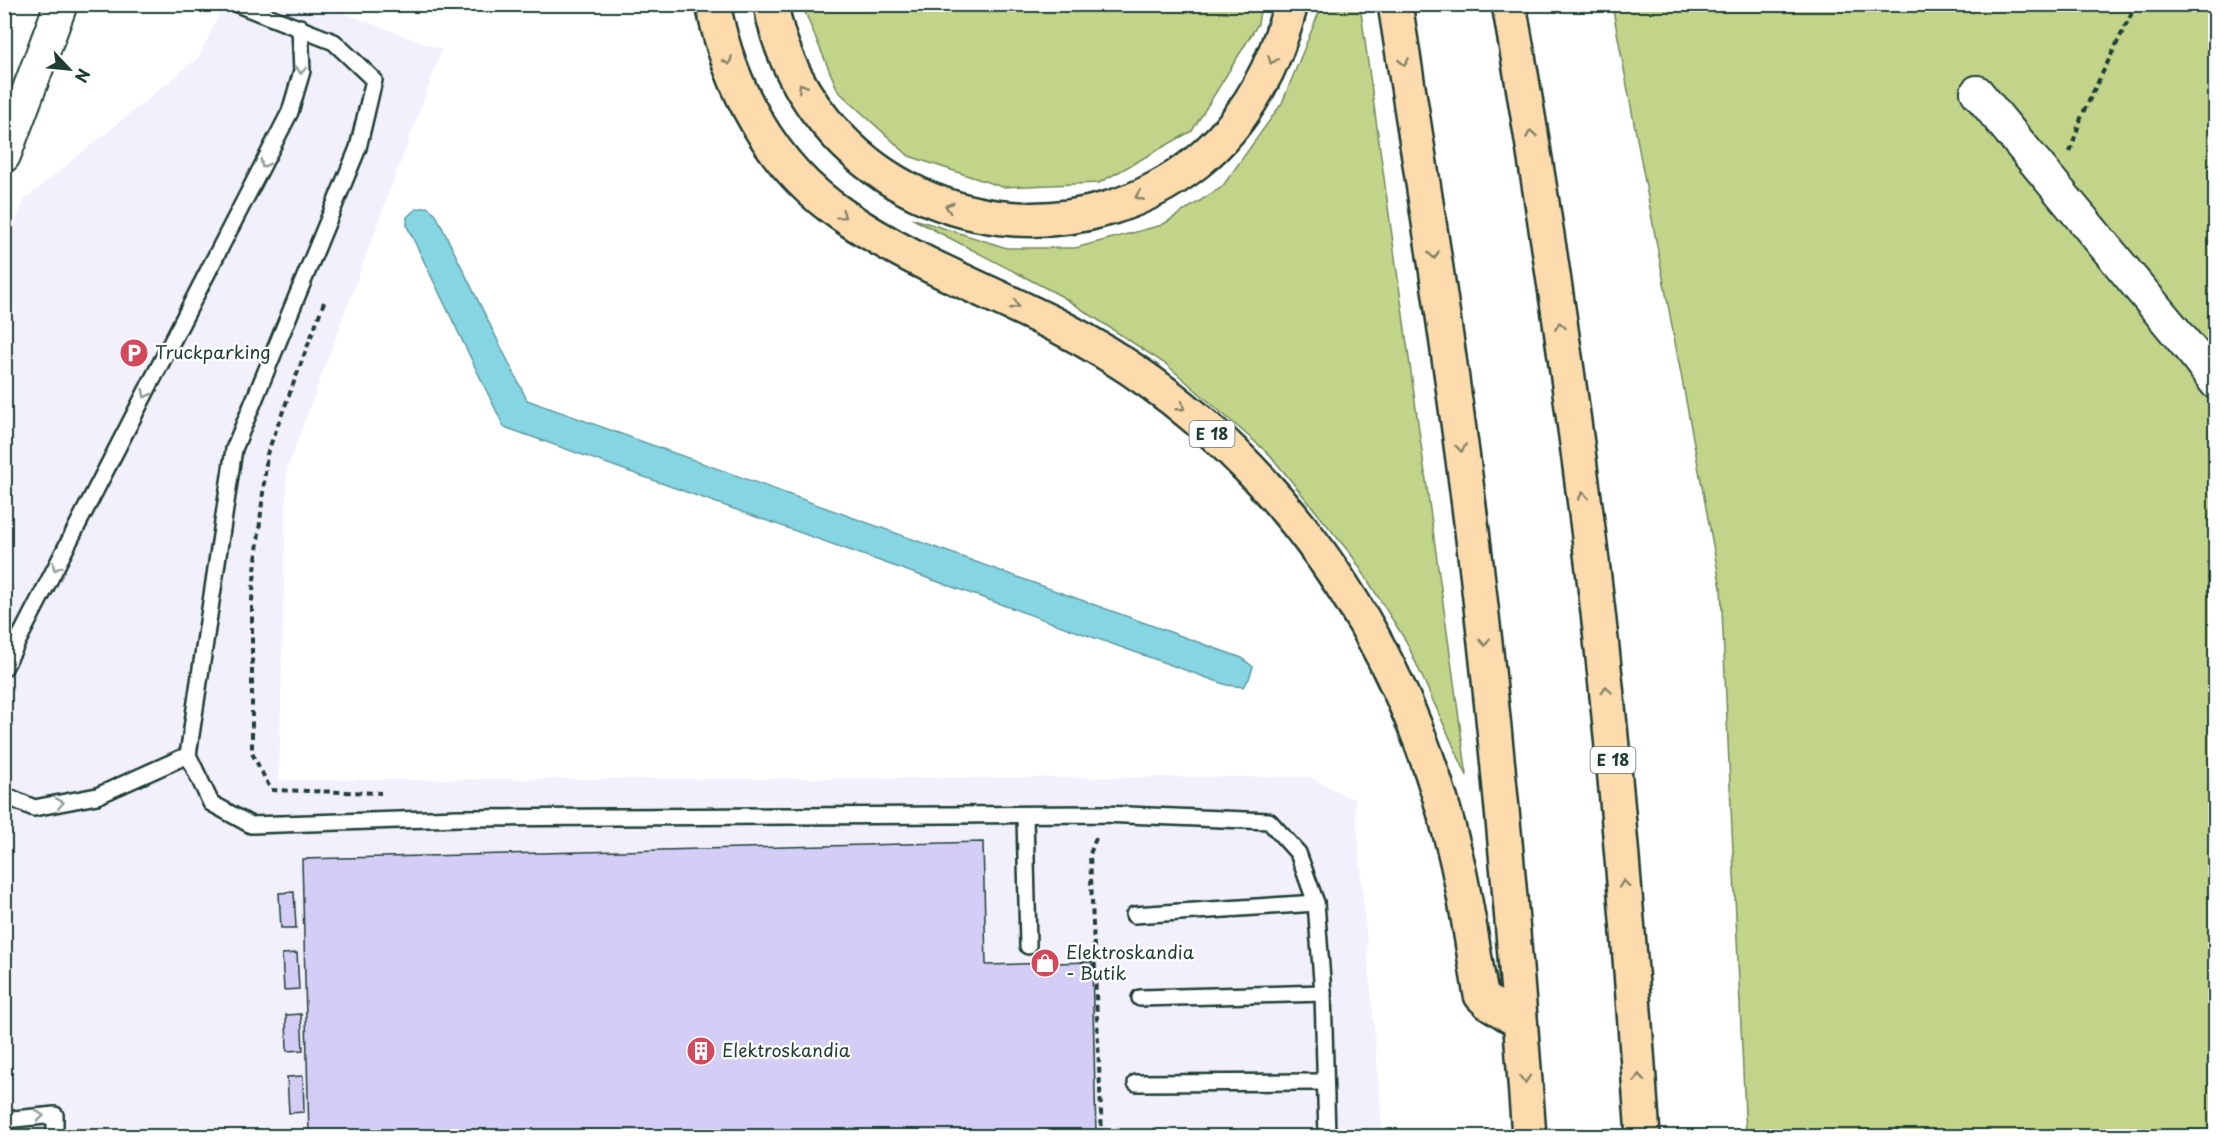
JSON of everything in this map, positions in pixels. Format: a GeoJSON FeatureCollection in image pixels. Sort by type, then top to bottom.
{"type":"FeatureCollection","features":[{"type":"Feature","properties":{"kind":"highway","name":"E 18"},"geometry":{"type":"LineString","coordinates":[[713,4],[725,54],[744,100],[769,142],[801,180],[838,212],[880,239],[1063,328],[1150,383],[1229,449],[1300,525],[1359,609],[1406,701],[1441,798],[1454,847],[1481,995],[1520,1022]]}},
{"type":"Feature","properties":{"kind":"highway"},"geometry":{"type":"LineString","coordinates":[[771,4],[774,21],[792,71],[820,116],[856,155],[899,186],[947,207],[999,219],[1051,220],[1103,210],[1153,190],[1197,162],[1234,124],[1264,80],[1284,31],[1291,4]]}},
{"type":"Feature","properties":{"kind":"highway"},"geometry":{"type":"LineString","coordinates":[[1395,4],[1449,352],[1475,553],[1497,755],[1529,1137]]}},
{"type":"Feature","properties":{"kind":"highway","name":"E 18"},"geometry":{"type":"LineString","coordinates":[[1509,4],[1530,123],[1569,384],[1589,540],[1612,743],[1630,947],[1643,1137]]}},
{"type":"Feature","properties":{"kind":"street"},"geometry":{"type":"LineString","coordinates":[[4,156],[61,4]]}},
{"type":"Feature","properties":{"kind":"street"},"geometry":{"type":"LineString","coordinates":[[1977,92],[2196,355],[2216,383]]}},
{"type":"Feature","properties":{"kind":"lane"},"geometry":{"type":"LineString","coordinates":[[237,4],[334,42],[374,80],[358,148],[234,449],[188,755],[211,803],[251,825],[458,818],[1103,814],[1269,821],[1298,853],[1316,903],[1323,993],[1327,1137]]}},
{"type":"Feature","properties":{"kind":"lane"},"geometry":{"type":"LineString","coordinates":[[4,668],[291,112],[302,71],[300,27]]}},
{"type":"Feature","properties":{"kind":"lane"},"geometry":{"type":"LineString","coordinates":[[4,795],[34,808],[97,796],[188,755]]}},
{"type":"Feature","properties":{"kind":"lane"},"geometry":{"type":"LineString","coordinates":[[1025,815],[1028,946]]}},
{"type":"Feature","properties":{"kind":"lane"},"geometry":{"type":"LineString","coordinates":[[1134,915],[1316,903]]}},
{"type":"Feature","properties":{"kind":"lane"},"geometry":{"type":"LineString","coordinates":[[1140,998],[1323,993]]}},
{"type":"Feature","properties":{"kind":"lane"},"geometry":{"type":"LineString","coordinates":[[1136,1083],[1325,1082]]}},
{"type":"Feature","properties":{"kind":"lane"},"geometry":{"type":"LineString","coordinates":[[4,1120],[55,1115],[56,1137]]}},
{"type":"Feature","properties":{"kind":"path"},"geometry":{"type":"LineString","coordinates":[[2050,178],[2067,161],[2082,114],[2136,4]]}},
{"type":"Feature","properties":{"kind":"path"},"geometry":{"type":"LineString","coordinates":[[326,298],[267,454],[252,600],[252,753],[271,790],[389,793]]}},
{"type":"Feature","properties":{"kind":"path"},"geometry":{"type":"LineString","coordinates":[[1102,1137],[1090,854],[1103,814]]}},
{"type":"Feature","properties":{"kind":"shaded area"},"geometry":{"type":"Polygon","coordinates":[[[223,5],[323,5],[442,50],[287,469],[279,780],[1309,777],[1355,800],[1383,1136],[5,1136],[5,248],[24,200],[199,57],[223,5]]]}},
{"type":"Feature","properties":{"kind":"green space"},"geometry":{"type":"Polygon","coordinates":[[[802,4],[1261,5],[1258,24],[1192,131],[1099,183],[1002,187],[909,156],[838,91],[802,4]]]}},
{"type":"Feature","properties":{"kind":"green space"},"geometry":{"type":"Polygon","coordinates":[[[1322,5],[1360,5],[1467,776],[1406,641],[1353,557],[1270,455],[1167,365],[1063,297],[911,218],[1007,248],[1075,248],[1162,225],[1222,187],[1282,103],[1322,5]]]}},
{"type":"Feature","properties":{"kind":"green space"},"geometry":{"type":"Polygon","coordinates":[[[1612,5],[2215,5],[2215,1136],[1746,1136],[1721,588],[1612,5]]]}},
{"type":"Feature","properties":{"kind":"water"},"geometry":{"type":"Polygon","coordinates":[[[427,207],[435,213],[527,400],[1242,658],[1253,667],[1249,679],[1243,687],[1227,685],[504,427],[407,226],[407,217],[416,209],[427,207]]]}},
{"type":"Feature","properties":{"kind":"building","name":"Elektroskandia"},"geometry":{"type":"Polygon","coordinates":[[[983,842],[986,965],[1092,962],[1096,1136],[309,1136],[302,859],[983,842]]]}},
{"type":"Feature","properties":{"kind":"building"},"geometry":{"type":"Polygon","coordinates":[[[294,892],[296,928],[281,928],[279,893],[294,892]]]}},
{"type":"Feature","properties":{"kind":"building"},"geometry":{"type":"Polygon","coordinates":[[[297,953],[299,989],[284,990],[282,954],[297,953]]]}},
{"type":"Feature","properties":{"kind":"building"},"geometry":{"type":"Polygon","coordinates":[[[301,1014],[303,1050],[287,1051],[286,1015],[301,1014]]]}},
{"type":"Feature","properties":{"kind":"building"},"geometry":{"type":"Polygon","coordinates":[[[303,1076],[304,1112],[289,1113],[287,1077],[303,1076]]]}},
{"type":"Feature","properties":{"kind":"place","name":"Truckparking"},"geometry":{"type":"Point","coordinates":[134,353]}},
{"type":"Feature","properties":{"kind":"place","name":"Elektroskandia - Butik"},"geometry":{"type":"Point","coordinates":[1045,963]}},
{"type":"Feature","properties":{"kind":"place","name":"Elektroskandia"},"geometry":{"type":"Point","coordinates":[701,1051]}}]}
